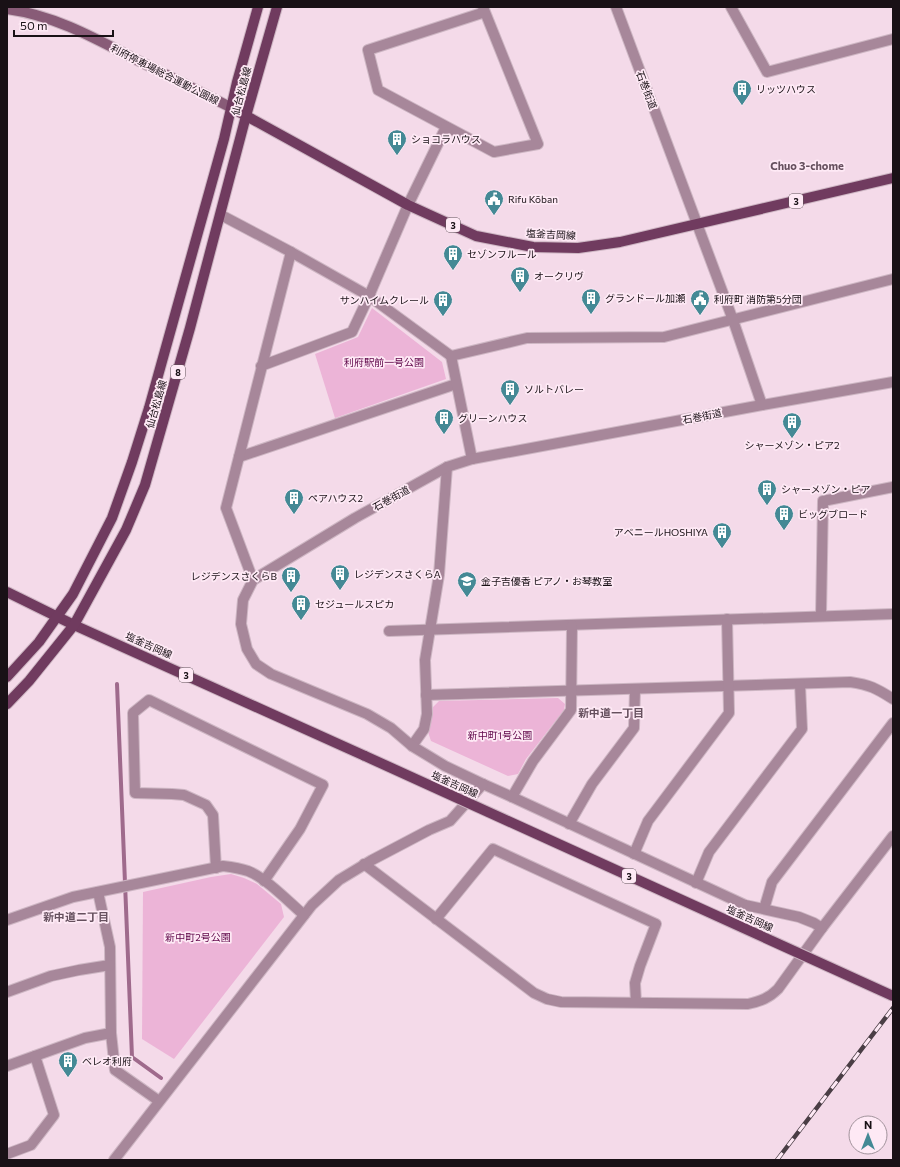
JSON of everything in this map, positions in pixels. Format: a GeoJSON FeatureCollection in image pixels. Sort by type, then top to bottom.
{"type":"FeatureCollection","features":[{"type":"Feature","properties":{"kind":"main road","name":"仙台松島線"},"geometry":{"type":"LineString","coordinates":[[7,677],[38,642],[73,594],[112,518],[154,393],[258,7]]}},
{"type":"Feature","properties":{"kind":"main road","name":"仙台松島線"},"geometry":{"type":"LineString","coordinates":[[7,704],[29,681],[74,625],[126,530],[145,485],[184,350],[246,116],[277,7]]}},
{"type":"Feature","properties":{"kind":"main road","name":"利府停車場総合運動公園線"},"geometry":{"type":"LineString","coordinates":[[7,9],[50,19],[78,30],[232,108]]}},
{"type":"Feature","properties":{"kind":"main road","name":"塩釜吉岡線"},"geometry":{"type":"LineString","coordinates":[[232,108],[408,205],[476,236],[533,247],[578,248],[620,242],[893,178]]}},
{"type":"Feature","properties":{"kind":"main road","name":"塩釜吉岡線"},"geometry":{"type":"LineString","coordinates":[[7,592],[74,625],[893,996]]}},
{"type":"Feature","properties":{"kind":"street","name":"石巻街道"},"geometry":{"type":"LineString","coordinates":[[253,580],[355,518],[447,467],[472,459],[762,405],[698,224],[616,7]]}},
{"type":"Feature","properties":{"kind":"street"},"geometry":{"type":"LineString","coordinates":[[731,7],[767,72],[893,39]]}},
{"type":"Feature","properties":{"kind":"street"},"geometry":{"type":"LineString","coordinates":[[484,9],[538,144],[494,152],[378,90],[368,50],[484,9]]}},
{"type":"Feature","properties":{"kind":"street"},"geometry":{"type":"LineString","coordinates":[[262,366],[352,332],[408,205],[446,127]]}},
{"type":"Feature","properties":{"kind":"street"},"geometry":{"type":"LineString","coordinates":[[221,215],[369,296],[451,356],[472,459]]}},
{"type":"Feature","properties":{"kind":"street"},"geometry":{"type":"LineString","coordinates":[[291,252],[226,508],[253,580],[243,600],[241,624],[248,649],[256,664],[271,674],[367,714],[391,728],[412,746],[445,766],[483,784],[745,905],[799,917],[822,928]]}},
{"type":"Feature","properties":{"kind":"street"},"geometry":{"type":"LineString","coordinates":[[451,356],[527,338],[664,338],[893,278]]}},
{"type":"Feature","properties":{"kind":"street"},"geometry":{"type":"LineString","coordinates":[[762,405],[893,382]]}},
{"type":"Feature","properties":{"kind":"street"},"geometry":{"type":"LineString","coordinates":[[239,457],[456,384]]}},
{"type":"Feature","properties":{"kind":"street"},"geometry":{"type":"LineString","coordinates":[[412,746],[424,729],[426,714],[425,660],[439,575],[447,467]]}},
{"type":"Feature","properties":{"kind":"street"},"geometry":{"type":"LineString","coordinates":[[820,616],[823,501],[893,487]]}},
{"type":"Feature","properties":{"kind":"street"},"geometry":{"type":"LineString","coordinates":[[389,631],[893,614]]}},
{"type":"Feature","properties":{"kind":"street"},"geometry":{"type":"LineString","coordinates":[[634,854],[648,821],[730,713],[727,619]]}},
{"type":"Feature","properties":{"kind":"street"},"geometry":{"type":"LineString","coordinates":[[512,797],[533,761],[571,710],[572,625]]}},
{"type":"Feature","properties":{"kind":"street"},"geometry":{"type":"LineString","coordinates":[[426,695],[850,682],[866,684],[877,688],[893,699]]}},
{"type":"Feature","properties":{"kind":"street"},"geometry":{"type":"LineString","coordinates":[[696,883],[709,852],[802,729],[800,684]]}},
{"type":"Feature","properties":{"kind":"street"},"geometry":{"type":"LineString","coordinates":[[569,824],[592,784],[634,728],[635,689]]}},
{"type":"Feature","properties":{"kind":"street"},"geometry":{"type":"LineString","coordinates":[[216,868],[213,815],[206,805],[184,795],[135,793],[133,713],[149,700],[323,785],[300,829],[264,881]]}},
{"type":"Feature","properties":{"kind":"street"},"geometry":{"type":"LineString","coordinates":[[764,909],[772,882],[893,723]]}},
{"type":"Feature","properties":{"kind":"street"},"geometry":{"type":"LineString","coordinates":[[114,1160],[312,906],[339,880],[364,864],[429,830],[450,821],[483,784]]}},
{"type":"Feature","properties":{"kind":"street"},"geometry":{"type":"LineString","coordinates":[[364,864],[534,993],[547,999],[562,1002],[748,1004],[761,1001],[772,995],[778,989],[822,928],[893,836]]}},
{"type":"Feature","properties":{"kind":"street"},"geometry":{"type":"LineString","coordinates":[[436,919],[493,849],[656,924],[635,983],[636,1002]]}},
{"type":"Feature","properties":{"kind":"street"},"geometry":{"type":"LineString","coordinates":[[7,920],[73,897],[223,866],[248,871],[259,876],[304,915]]}},
{"type":"Feature","properties":{"kind":"street"},"geometry":{"type":"LineString","coordinates":[[98,892],[110,947],[111,1033],[115,1070],[159,1101]]}},
{"type":"Feature","properties":{"kind":"street"},"geometry":{"type":"LineString","coordinates":[[7,992],[51,976],[110,965]]}},
{"type":"Feature","properties":{"kind":"street"},"geometry":{"type":"LineString","coordinates":[[7,1066],[85,1038],[111,1033]]}},
{"type":"Feature","properties":{"kind":"street"},"geometry":{"type":"LineString","coordinates":[[7,1154],[31,1145],[54,1115],[35,1056]]}},
{"type":"Feature","properties":{"kind":"green space","name":"利府駅前一号公園"},"geometry":{"type":"Polygon","coordinates":[[[372,308],[442,362],[446,379],[335,418],[315,354],[358,337],[372,308]]]}},
{"type":"Feature","properties":{"kind":"green space","name":"新中町1号公園"},"geometry":{"type":"Polygon","coordinates":[[[558,698],[565,704],[564,710],[526,759],[518,774],[508,776],[431,741],[428,732],[433,707],[439,701],[558,698]]]}},
{"type":"Feature","properties":{"kind":"green space","name":"新中町2号公園"},"geometry":{"type":"Polygon","coordinates":[[[231,874],[257,884],[281,904],[284,917],[174,1059],[142,1039],[143,892],[231,874]]]}},
{"type":"Feature","properties":{"kind":"waterway"},"geometry":{"type":"LineString","coordinates":[[117,684],[132,1057],[161,1078]]}},
{"type":"Feature","properties":{"kind":"railway"},"geometry":{"type":"LineString","coordinates":[[777,1160],[893,1008]]}},
{"type":"Feature","properties":{"kind":"place","name":"リッツハウス"},"geometry":{"type":"Point","coordinates":[742,106]}},
{"type":"Feature","properties":{"kind":"place","name":"ショコラハウス"},"geometry":{"type":"Point","coordinates":[397,156]}},
{"type":"Feature","properties":{"kind":"place","name":"Rifu Kōban"},"geometry":{"type":"Point","coordinates":[494,216]}},
{"type":"Feature","properties":{"kind":"place","name":"セゾンフルール"},"geometry":{"type":"Point","coordinates":[453,271]}},
{"type":"Feature","properties":{"kind":"place","name":"オークリヴ"},"geometry":{"type":"Point","coordinates":[520,293]}},
{"type":"Feature","properties":{"kind":"place","name":"グランドール加瀬"},"geometry":{"type":"Point","coordinates":[591,315]}},
{"type":"Feature","properties":{"kind":"place","name":"利府町 消防第5分団"},"geometry":{"type":"Point","coordinates":[700,316]}},
{"type":"Feature","properties":{"kind":"place","name":"サンハイムクレール"},"geometry":{"type":"Point","coordinates":[443,317]}},
{"type":"Feature","properties":{"kind":"place","name":"ソルトバレー"},"geometry":{"type":"Point","coordinates":[510,406]}},
{"type":"Feature","properties":{"kind":"place","name":"グリーンハウス"},"geometry":{"type":"Point","coordinates":[444,435]}},
{"type":"Feature","properties":{"kind":"place","name":"シャーメゾン・ピア2"},"geometry":{"type":"Point","coordinates":[792,439]}},
{"type":"Feature","properties":{"kind":"place","name":"シャーメゾン・ピア"},"geometry":{"type":"Point","coordinates":[767,506]}},
{"type":"Feature","properties":{"kind":"place","name":"ペアハウス2"},"geometry":{"type":"Point","coordinates":[294,515]}},
{"type":"Feature","properties":{"kind":"place","name":"ビッグブロード"},"geometry":{"type":"Point","coordinates":[784,531]}},
{"type":"Feature","properties":{"kind":"place","name":"アベニールHOSHIYA"},"geometry":{"type":"Point","coordinates":[722,549]}},
{"type":"Feature","properties":{"kind":"place","name":"レジデンスさくらA"},"geometry":{"type":"Point","coordinates":[340,591]}},
{"type":"Feature","properties":{"kind":"place","name":"レジデンスさくらB"},"geometry":{"type":"Point","coordinates":[291,593]}},
{"type":"Feature","properties":{"kind":"place","name":"金子吉優香 ピアノ・お琴教室"},"geometry":{"type":"Point","coordinates":[467,598]}},
{"type":"Feature","properties":{"kind":"place","name":"セジュールスピカ"},"geometry":{"type":"Point","coordinates":[301,621]}},
{"type":"Feature","properties":{"kind":"place","name":"ベレオ利府"},"geometry":{"type":"Point","coordinates":[68,1078]}},
{"type":"Feature","properties":{"kind":"district","name":"Chuo 3-chome"},"geometry":{"type":"Point","coordinates":[807,165]}},
{"type":"Feature","properties":{"kind":"district","name":"新中道一丁目"},"geometry":{"type":"Point","coordinates":[611,712]}},
{"type":"Feature","properties":{"kind":"district","name":"新中道二丁目"},"geometry":{"type":"Point","coordinates":[76,916]}}]}
